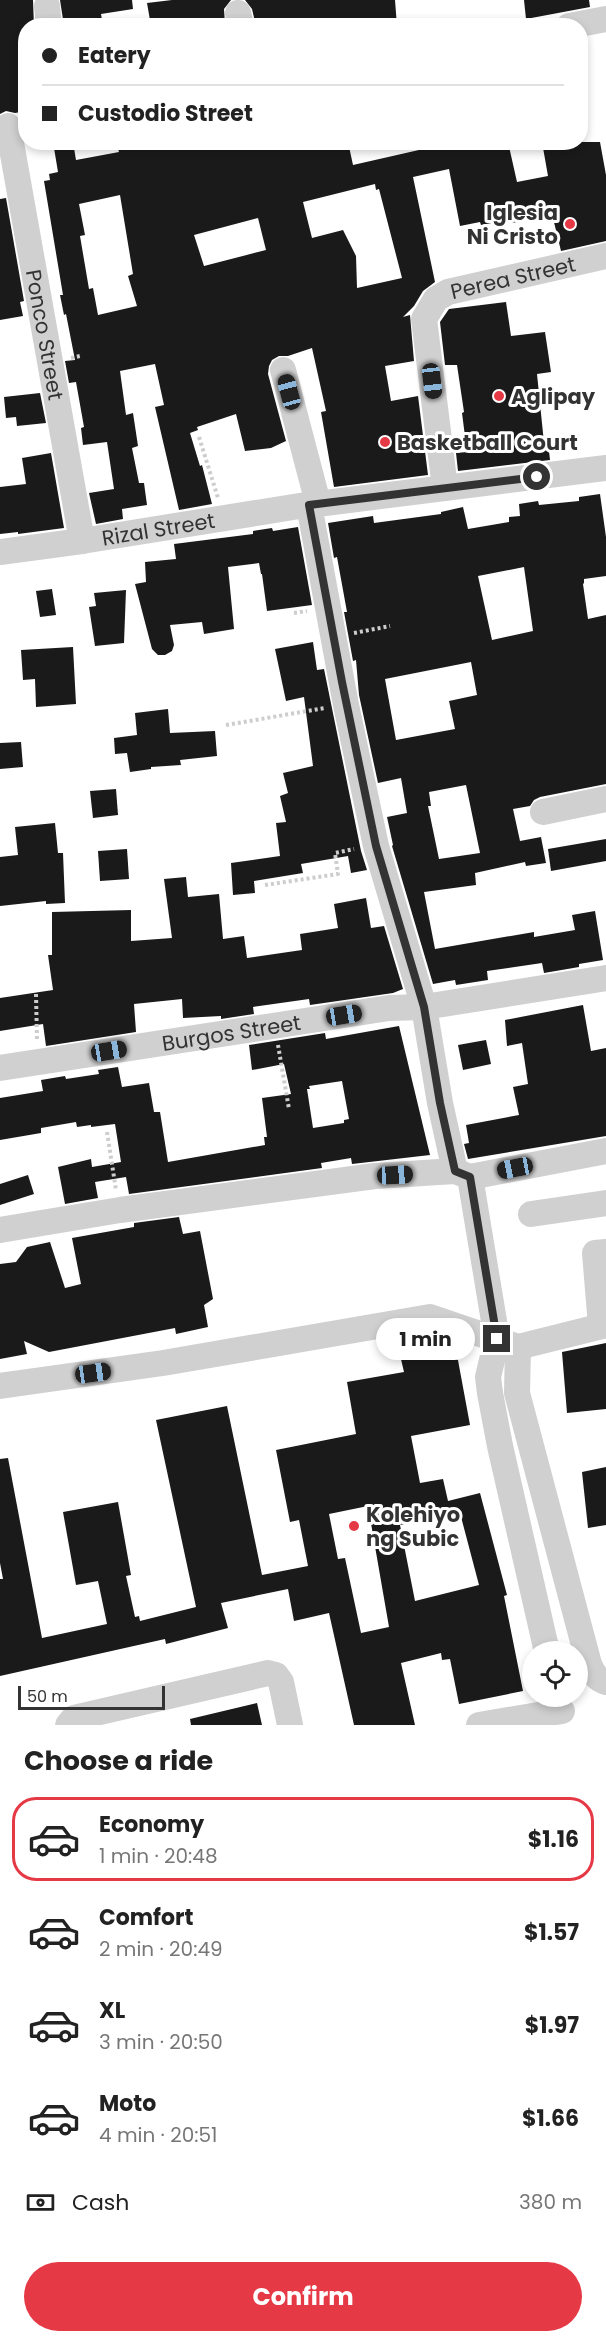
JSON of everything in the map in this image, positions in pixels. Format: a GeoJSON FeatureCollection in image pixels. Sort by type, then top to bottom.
{"type":"FeatureCollection","features":[{"type":"Feature","properties":{"kind":"street"},"geometry":{"type":"LineString","coordinates":[[588,22],[606,19]]}},
{"type":"Feature","properties":{"kind":"street","name":"Ponco Street"},"geometry":{"type":"LineString","coordinates":[[11,125],[82,542]]}},
{"type":"Feature","properties":{"kind":"street","name":"Perea Street"},"geometry":{"type":"LineString","coordinates":[[445,488],[424,318],[429,308],[436,299],[463,287],[606,256]]}},
{"type":"Feature","properties":{"kind":"street"},"geometry":{"type":"LineString","coordinates":[[283,370],[313,504],[333,637],[376,846],[424,1007],[440,1103],[462,1174],[508,1343],[516,1393],[589,1664],[593,1674],[606,1682]]}},
{"type":"Feature","properties":{"kind":"street","name":"Rizal Street"},"geometry":{"type":"LineString","coordinates":[[0,552],[82,542],[313,504],[606,468]]}},
{"type":"Feature","properties":{"kind":"street"},"geometry":{"type":"LineString","coordinates":[[543,812],[606,799]]}},
{"type":"Feature","properties":{"kind":"street","name":"Burgos Street"},"geometry":{"type":"LineString","coordinates":[[0,1068],[389,1008],[424,1007],[606,978]]}},
{"type":"Feature","properties":{"kind":"street"},"geometry":{"type":"LineString","coordinates":[[0,1230],[120,1210],[375,1176],[462,1174],[606,1152]]}},
{"type":"Feature","properties":{"kind":"street"},"geometry":{"type":"LineString","coordinates":[[531,1214],[606,1203]]}},
{"type":"Feature","properties":{"kind":"street"},"geometry":{"type":"LineString","coordinates":[[0,1386],[164,1363],[430,1317],[508,1343],[604,1326],[595,1253],[606,1252]]}},
{"type":"Feature","properties":{"kind":"street"},"geometry":{"type":"LineString","coordinates":[[508,1343],[488,1377],[490,1393],[500,1446],[545,1641]]}},
{"type":"Feature","properties":{"kind":"street"},"geometry":{"type":"LineString","coordinates":[[68,1725],[74,1718],[268,1673],[276,1675],[281,1682],[290,1725]]}},
{"type":"Feature","properties":{"kind":"street"},"geometry":{"type":"LineString","coordinates":[[479,1725],[520,1722],[562,1711]]}},
{"type":"Feature","properties":{"kind":"path"},"geometry":{"type":"LineString","coordinates":[[199,437],[224,519]]}},
{"type":"Feature","properties":{"kind":"path"},"geometry":{"type":"LineString","coordinates":[[333,637],[390,626]]}},
{"type":"Feature","properties":{"kind":"path"},"geometry":{"type":"LineString","coordinates":[[226,725],[346,705]]}},
{"type":"Feature","properties":{"kind":"path"},"geometry":{"type":"LineString","coordinates":[[265,885],[338,874],[335,853],[376,846]]}},
{"type":"Feature","properties":{"kind":"path"},"geometry":{"type":"LineString","coordinates":[[36,994],[38,1062]]}},
{"type":"Feature","properties":{"kind":"path"},"geometry":{"type":"LineString","coordinates":[[275,1027],[289,1109]]}},
{"type":"Feature","properties":{"kind":"path"},"geometry":{"type":"LineString","coordinates":[[107,1132],[120,1210]]}},
{"type":"Feature","properties":{"kind":"building"},"geometry":{"type":"Polygon","coordinates":[[[0,0],[33,0],[34,18],[18,18],[18,112],[6,111],[0,114],[0,0]]]}},
{"type":"Feature","properties":{"kind":"building"},"geometry":{"type":"Polygon","coordinates":[[[60,0],[132,0],[133,9],[101,14],[102,18],[63,18],[60,0]]]}},
{"type":"Feature","properties":{"kind":"building"},"geometry":{"type":"Polygon","coordinates":[[[172,0],[231,0],[224,9],[225,18],[150,18],[147,3],[172,0]]]}},
{"type":"Feature","properties":{"kind":"building"},"geometry":{"type":"Polygon","coordinates":[[[245,0],[395,0],[396,18],[254,18],[252,9],[245,0]]]}},
{"type":"Feature","properties":{"kind":"building"},"geometry":{"type":"Polygon","coordinates":[[[524,0],[589,0],[590,7],[526,18],[524,0]]]}},
{"type":"Feature","properties":{"kind":"building"},"geometry":{"type":"Polygon","coordinates":[[[588,142],[600,142],[606,175],[606,241],[561,251],[552,214],[512,223],[512,219],[481,225],[480,222],[460,226],[449,169],[413,177],[435,282],[423,291],[414,306],[403,317],[410,315],[414,361],[385,366],[391,401],[418,396],[428,475],[334,487],[321,412],[326,411],[312,348],[288,356],[279,356],[272,360],[269,366],[268,374],[286,441],[271,448],[245,451],[236,414],[197,427],[198,430],[190,433],[200,466],[202,465],[212,504],[179,510],[155,407],[164,405],[155,364],[120,371],[126,415],[133,413],[138,446],[132,448],[139,483],[144,483],[147,505],[122,509],[123,519],[96,524],[89,493],[114,489],[107,442],[83,445],[81,428],[84,427],[76,382],[69,383],[65,361],[75,360],[60,295],[63,295],[44,181],[50,180],[49,174],[58,172],[54,150],[74,150],[76,160],[119,152],[118,150],[350,150],[353,165],[419,150],[510,150],[517,182],[548,176],[543,150],[588,150],[588,142]],[[375,184],[303,202],[312,238],[343,230],[356,256],[357,288],[402,278],[379,189],[376,190],[375,184]],[[120,195],[79,204],[85,235],[80,236],[89,289],[93,288],[98,315],[137,306],[128,276],[133,274],[120,195]],[[258,218],[194,235],[204,266],[266,250],[258,218]]]}},
{"type":"Feature","properties":{"kind":"building"},"geometry":{"type":"Polygon","coordinates":[[[6,198],[24,301],[20,302],[23,316],[0,320],[0,199],[6,198]]]}},
{"type":"Feature","properties":{"kind":"building"},"geometry":{"type":"Polygon","coordinates":[[[506,302],[511,336],[545,332],[551,372],[537,374],[544,443],[548,442],[550,460],[458,471],[456,453],[467,452],[462,413],[464,412],[457,365],[445,365],[440,322],[449,309],[506,302]]]}},
{"type":"Feature","properties":{"kind":"building"},"geometry":{"type":"Polygon","coordinates":[[[40,393],[46,423],[17,426],[16,417],[6,418],[4,397],[40,393]]]}},
{"type":"Feature","properties":{"kind":"building"},"geometry":{"type":"Polygon","coordinates":[[[51,453],[64,528],[0,534],[0,487],[26,484],[22,458],[51,453]]]}},
{"type":"Feature","properties":{"kind":"building"},"geometry":{"type":"Polygon","coordinates":[[[600,494],[606,537],[606,576],[584,579],[583,584],[588,619],[606,615],[606,784],[540,797],[530,806],[513,809],[520,841],[541,837],[546,863],[526,866],[525,862],[475,873],[476,885],[424,892],[435,949],[534,932],[534,937],[575,930],[572,915],[595,911],[603,960],[544,973],[542,963],[487,971],[488,980],[456,985],[455,980],[433,984],[392,846],[387,817],[407,813],[401,778],[378,783],[359,695],[356,660],[353,661],[337,557],[334,558],[328,523],[373,516],[374,523],[441,514],[441,512],[463,507],[468,529],[509,522],[509,517],[520,516],[519,504],[538,501],[539,505],[579,501],[579,497],[600,494]],[[524,567],[478,576],[492,640],[533,631],[524,567]],[[471,662],[385,679],[396,740],[455,729],[449,701],[477,695],[471,662]],[[466,785],[429,792],[431,806],[428,806],[439,859],[480,853],[466,785]]]}},
{"type":"Feature","properties":{"kind":"building"},"geometry":{"type":"Polygon","coordinates":[[[298,527],[312,605],[267,611],[259,563],[228,567],[234,629],[204,634],[202,622],[170,625],[174,645],[172,651],[165,655],[158,655],[152,649],[135,584],[146,582],[145,562],[176,559],[174,544],[253,534],[253,531],[272,528],[273,531],[298,527]]]}},
{"type":"Feature","properties":{"kind":"building"},"geometry":{"type":"Polygon","coordinates":[[[52,589],[56,615],[40,617],[36,591],[52,589]]]}},
{"type":"Feature","properties":{"kind":"building"},"geometry":{"type":"Polygon","coordinates":[[[126,590],[124,643],[95,646],[89,607],[96,606],[94,593],[126,590]]]}},
{"type":"Feature","properties":{"kind":"building"},"geometry":{"type":"Polygon","coordinates":[[[313,642],[317,670],[324,669],[361,851],[367,870],[351,873],[348,856],[301,864],[303,873],[254,881],[255,893],[233,895],[231,863],[280,856],[276,823],[286,822],[280,796],[288,793],[283,773],[313,766],[304,697],[286,701],[275,649],[313,642]]]}},
{"type":"Feature","properties":{"kind":"building"},"geometry":{"type":"Polygon","coordinates":[[[73,647],[76,704],[36,707],[35,679],[23,680],[21,650],[73,647]]]}},
{"type":"Feature","properties":{"kind":"building"},"geometry":{"type":"Polygon","coordinates":[[[168,709],[170,733],[215,731],[217,756],[180,760],[181,765],[151,767],[151,769],[130,772],[127,753],[115,754],[114,738],[137,735],[135,713],[168,709]]]}},
{"type":"Feature","properties":{"kind":"building"},"geometry":{"type":"Polygon","coordinates":[[[21,742],[23,767],[0,769],[0,743],[21,742]]]}},
{"type":"Feature","properties":{"kind":"building"},"geometry":{"type":"Polygon","coordinates":[[[116,789],[118,815],[93,818],[90,791],[116,789]]]}},
{"type":"Feature","properties":{"kind":"building"},"geometry":{"type":"Polygon","coordinates":[[[55,823],[58,853],[63,853],[65,903],[46,904],[46,901],[0,906],[0,857],[18,855],[15,827],[55,823]]]}},
{"type":"Feature","properties":{"kind":"building"},"geometry":{"type":"Polygon","coordinates":[[[606,839],[606,861],[551,871],[548,849],[606,839]]]}},
{"type":"Feature","properties":{"kind":"building"},"geometry":{"type":"Polygon","coordinates":[[[127,849],[129,879],[100,881],[98,851],[127,849]]]}},
{"type":"Feature","properties":{"kind":"building"},"geometry":{"type":"Polygon","coordinates":[[[186,877],[188,897],[219,894],[223,939],[244,936],[247,958],[302,950],[300,934],[338,928],[334,904],[366,898],[371,928],[384,926],[403,989],[393,993],[310,1005],[309,999],[253,1007],[254,1014],[221,1019],[221,1016],[183,1018],[182,999],[134,1004],[136,1032],[46,1046],[43,1024],[0,1031],[0,998],[53,990],[48,955],[52,955],[52,912],[131,910],[131,941],[172,938],[164,879],[186,877]]]}},
{"type":"Feature","properties":{"kind":"building"},"geometry":{"type":"Polygon","coordinates":[[[583,1005],[591,1051],[606,1048],[606,1136],[468,1159],[464,1144],[469,1143],[466,1125],[519,1115],[513,1087],[528,1084],[522,1043],[507,1046],[505,1020],[583,1005]]]}},
{"type":"Feature","properties":{"kind":"building"},"geometry":{"type":"Polygon","coordinates":[[[399,1026],[430,1155],[352,1164],[351,1158],[321,1163],[322,1168],[129,1194],[126,1177],[95,1182],[98,1198],[65,1204],[58,1167],[91,1159],[92,1167],[121,1162],[115,1124],[77,1127],[76,1122],[41,1128],[41,1133],[0,1140],[0,1098],[43,1091],[41,1080],[99,1074],[98,1070],[118,1067],[122,1087],[149,1083],[154,1112],[160,1112],[168,1162],[265,1145],[264,1137],[267,1137],[262,1098],[291,1094],[284,1064],[252,1070],[249,1045],[325,1033],[326,1039],[399,1026]],[[342,1081],[309,1086],[310,1089],[307,1089],[313,1128],[344,1123],[344,1120],[349,1119],[342,1081]]]}},
{"type":"Feature","properties":{"kind":"building"},"geometry":{"type":"Polygon","coordinates":[[[486,1040],[491,1064],[463,1070],[458,1045],[486,1040]]]}},
{"type":"Feature","properties":{"kind":"building"},"geometry":{"type":"Polygon","coordinates":[[[28,1175],[34,1194],[0,1205],[0,1184],[28,1175]]]}},
{"type":"Feature","properties":{"kind":"building"},"geometry":{"type":"Polygon","coordinates":[[[179,1217],[183,1234],[200,1231],[213,1299],[204,1305],[208,1327],[176,1334],[175,1328],[49,1352],[24,1341],[27,1354],[0,1359],[0,1264],[16,1262],[27,1247],[50,1242],[65,1288],[81,1284],[72,1238],[134,1227],[134,1223],[179,1217]]]}},
{"type":"Feature","properties":{"kind":"building"},"geometry":{"type":"Polygon","coordinates":[[[606,1343],[606,1409],[567,1413],[562,1352],[606,1343]]]}},
{"type":"Feature","properties":{"kind":"building"},"geometry":{"type":"Polygon","coordinates":[[[455,1344],[470,1425],[411,1436],[420,1483],[443,1479],[448,1501],[480,1493],[507,1595],[504,1596],[522,1691],[459,1704],[450,1659],[442,1660],[441,1653],[401,1663],[415,1725],[354,1725],[329,1613],[294,1621],[288,1589],[221,1603],[228,1628],[166,1644],[165,1639],[0,1676],[0,1579],[3,1579],[0,1563],[0,1459],[8,1458],[42,1638],[107,1624],[98,1581],[76,1585],[63,1512],[118,1502],[131,1575],[126,1576],[135,1617],[139,1616],[140,1621],[196,1607],[156,1420],[227,1406],[262,1575],[308,1566],[299,1520],[290,1522],[276,1450],[356,1434],[347,1382],[404,1372],[400,1355],[455,1344]],[[368,1506],[329,1514],[338,1559],[345,1558],[361,1633],[389,1627],[368,1506]],[[460,1513],[400,1525],[415,1601],[479,1585],[460,1513]]]}},
{"type":"Feature","properties":{"kind":"building"},"geometry":{"type":"Polygon","coordinates":[[[606,1467],[606,1525],[588,1528],[582,1472],[606,1467]]]}},
{"type":"Feature","properties":{"kind":"building"},"geometry":{"type":"Polygon","coordinates":[[[257,1703],[262,1725],[191,1725],[190,1719],[257,1703]]]}},
{"type":"Feature","properties":{"kind":"place","name":"Iglesia Ni Cristo"},"geometry":{"type":"Point","coordinates":[570,224]}},
{"type":"Feature","properties":{"kind":"place","name":"Aglipay"},"geometry":{"type":"Point","coordinates":[499,396]}},
{"type":"Feature","properties":{"kind":"place","name":"Basketball Court"},"geometry":{"type":"Point","coordinates":[385,442]}},
{"type":"Feature","properties":{"kind":"place","name":"Kolehiyo ng Subic"},"geometry":{"type":"Point","coordinates":[354,1526]}},
{"type":"Feature","properties":{"kind":"route"},"geometry":{"type":"LineString","coordinates":[[497,1339],[470,1177],[455,1171],[440,1103],[424,1007],[376,846],[309,505],[537,477]]}}]}
